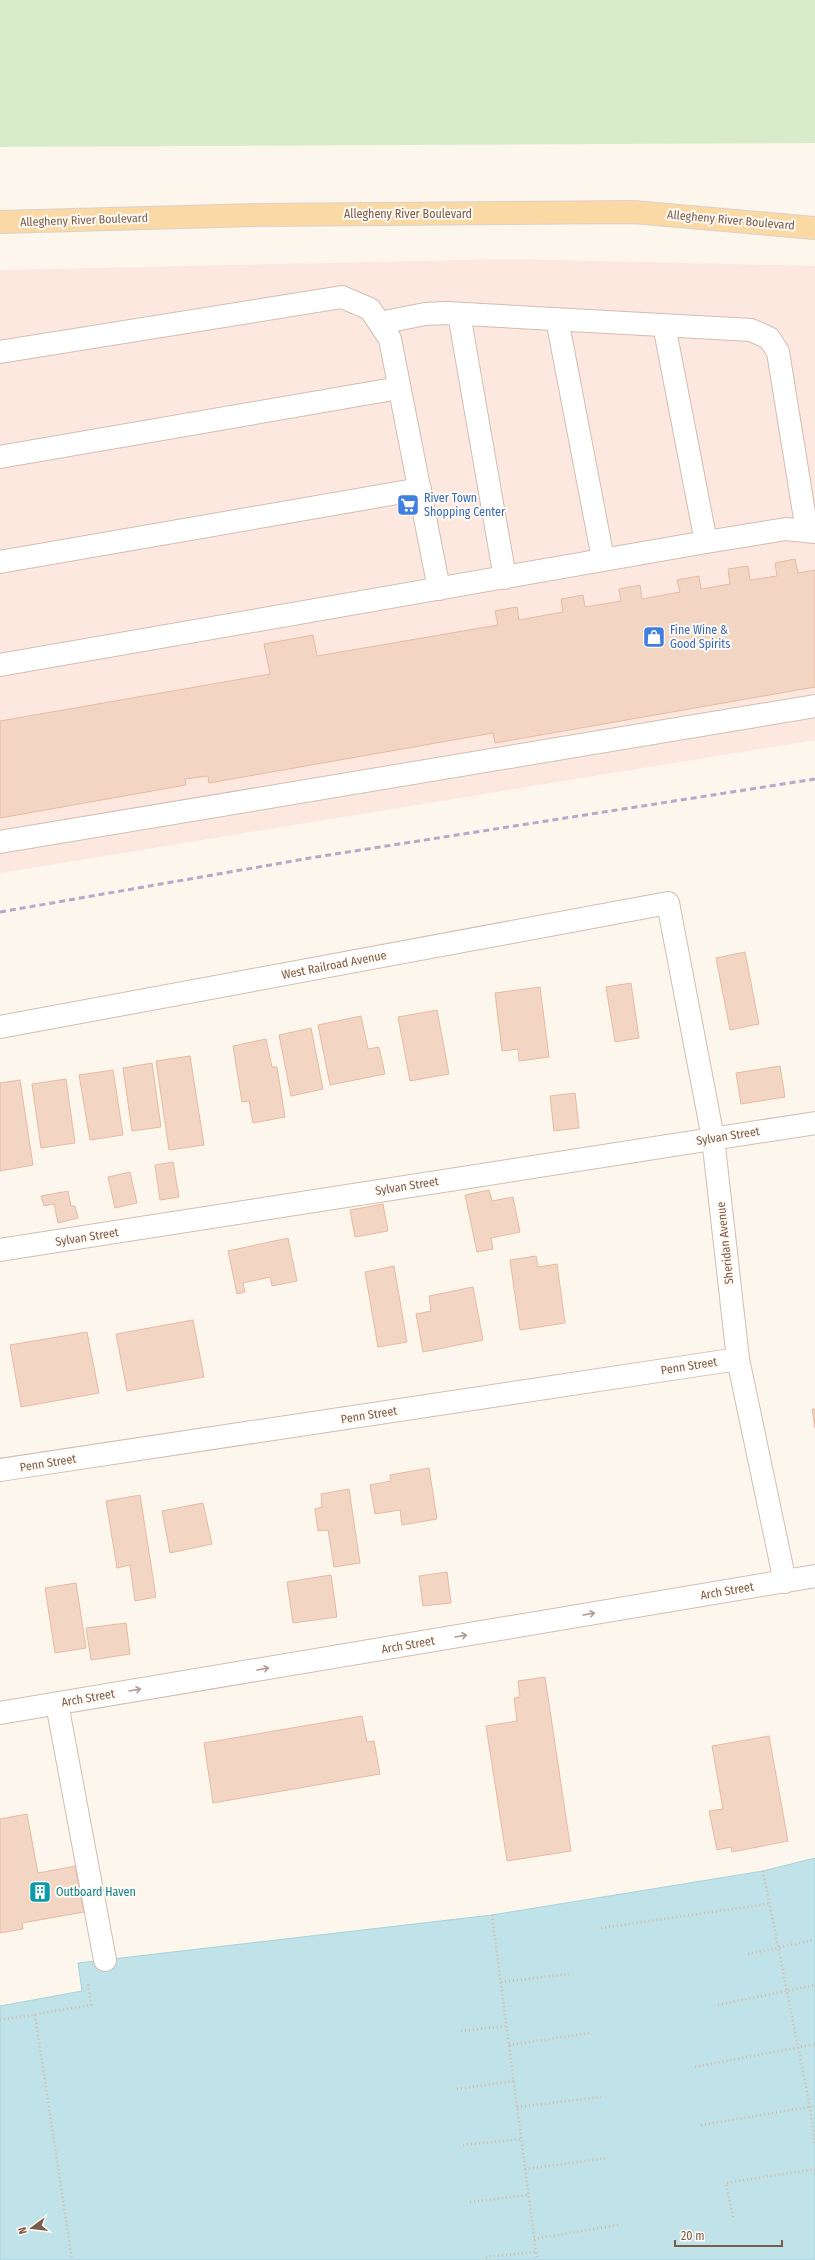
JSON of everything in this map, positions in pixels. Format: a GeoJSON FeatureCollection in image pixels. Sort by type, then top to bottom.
{"type":"FeatureCollection","features":[{"type":"Feature","properties":{"kind":"main road","name":"Allegheny River Boulevard"},"geometry":{"type":"LineString","coordinates":[[0,222],[256,215],[633,212],[815,228]]}},
{"type":"Feature","properties":{"kind":"street"},"geometry":{"type":"LineString","coordinates":[[0,352],[342,296],[370,309],[390,339],[439,589]]}},
{"type":"Feature","properties":{"kind":"street"},"geometry":{"type":"LineString","coordinates":[[0,665],[505,578],[603,559],[786,529],[811,531],[778,352],[769,338],[751,330],[459,314],[425,314],[380,323]]}},
{"type":"Feature","properties":{"kind":"street"},"geometry":{"type":"LineString","coordinates":[[459,314],[505,578]]}},
{"type":"Feature","properties":{"kind":"street"},"geometry":{"type":"LineString","coordinates":[[557,319],[603,559]]}},
{"type":"Feature","properties":{"kind":"street"},"geometry":{"type":"LineString","coordinates":[[664,325],[706,542]]}},
{"type":"Feature","properties":{"kind":"street"},"geometry":{"type":"LineString","coordinates":[[0,457],[400,388]]}},
{"type":"Feature","properties":{"kind":"street"},"geometry":{"type":"LineString","coordinates":[[0,562],[420,489]]}},
{"type":"Feature","properties":{"kind":"street"},"geometry":{"type":"LineString","coordinates":[[0,842],[815,706]]}},
{"type":"Feature","properties":{"kind":"street","name":"West Railroad Avenue"},"geometry":{"type":"LineString","coordinates":[[0,1027],[668,903]]}},
{"type":"Feature","properties":{"kind":"street","name":"Sheridan Avenue"},"geometry":{"type":"LineString","coordinates":[[668,903],[714,1138],[738,1359],[785,1582]]}},
{"type":"Feature","properties":{"kind":"street","name":"Sylvan Street"},"geometry":{"type":"LineString","coordinates":[[0,1250],[815,1123]]}},
{"type":"Feature","properties":{"kind":"street","name":"Penn Street"},"geometry":{"type":"LineString","coordinates":[[0,1470],[738,1359]]}},
{"type":"Feature","properties":{"kind":"street","name":"Arch Street"},"geometry":{"type":"LineString","coordinates":[[0,1713],[815,1576]]}},
{"type":"Feature","properties":{"kind":"street"},"geometry":{"type":"LineString","coordinates":[[57,1704],[105,1960]]}},
{"type":"Feature","properties":{"kind":"path"},"geometry":{"type":"LineString","coordinates":[[763,1870],[768,1904],[810,2107],[815,2146]]}},
{"type":"Feature","properties":{"kind":"path"},"geometry":{"type":"LineString","coordinates":[[601,1928],[768,1904]]}},
{"type":"Feature","properties":{"kind":"path"},"geometry":{"type":"LineString","coordinates":[[492,1915],[537,2260]]}},
{"type":"Feature","properties":{"kind":"path"},"geometry":{"type":"LineString","coordinates":[[748,1954],[813,1940]]}},
{"type":"Feature","properties":{"kind":"path"},"geometry":{"type":"LineString","coordinates":[[501,1982],[569,1974]]}},
{"type":"Feature","properties":{"kind":"path"},"geometry":{"type":"LineString","coordinates":[[0,2020],[91,2005],[87,1977]]}},
{"type":"Feature","properties":{"kind":"path"},"geometry":{"type":"LineString","coordinates":[[718,2005],[787,1992],[815,1985]]}},
{"type":"Feature","properties":{"kind":"path"},"geometry":{"type":"LineString","coordinates":[[35,2015],[72,2260]]}},
{"type":"Feature","properties":{"kind":"path"},"geometry":{"type":"LineString","coordinates":[[461,2031],[507,2026]]}},
{"type":"Feature","properties":{"kind":"path"},"geometry":{"type":"LineString","coordinates":[[509,2045],[590,2033]]}},
{"type":"Feature","properties":{"kind":"path"},"geometry":{"type":"LineString","coordinates":[[695,2067],[815,2044]]}},
{"type":"Feature","properties":{"kind":"path"},"geometry":{"type":"LineString","coordinates":[[457,2089],[514,2081]]}},
{"type":"Feature","properties":{"kind":"path"},"geometry":{"type":"LineString","coordinates":[[517,2107],[601,2097]]}},
{"type":"Feature","properties":{"kind":"path"},"geometry":{"type":"LineString","coordinates":[[701,2126],[815,2106]]}},
{"type":"Feature","properties":{"kind":"path"},"geometry":{"type":"LineString","coordinates":[[463,2145],[521,2139]]}},
{"type":"Feature","properties":{"kind":"path"},"geometry":{"type":"LineString","coordinates":[[525,2169],[608,2158]]}},
{"type":"Feature","properties":{"kind":"path"},"geometry":{"type":"LineString","coordinates":[[733,2217],[726,2183],[815,2169]]}},
{"type":"Feature","properties":{"kind":"path"},"geometry":{"type":"LineString","coordinates":[[470,2202],[528,2195]]}},
{"type":"Feature","properties":{"kind":"path"},"geometry":{"type":"LineString","coordinates":[[534,2239],[618,2225]]}},
{"type":"Feature","properties":{"kind":"path"},"geometry":{"type":"LineString","coordinates":[[486,2257],[536,2252]]}},
{"type":"Feature","properties":{"kind":"shaded area","name":"River Town Shopping Center"},"geometry":{"type":"Polygon","coordinates":[[[506,259],[815,266],[815,740],[0,873],[0,270],[506,259]]]}},
{"type":"Feature","properties":{"kind":"green space"},"geometry":{"type":"Polygon","coordinates":[[[0,0],[815,0],[815,143],[0,147],[0,0]]]}},
{"type":"Feature","properties":{"kind":"water"},"geometry":{"type":"Polygon","coordinates":[[[815,1858],[815,2260],[0,2260],[0,2006],[82,1991],[78,1963],[492,1915],[763,1871],[815,1858]]]}},
{"type":"Feature","properties":{"kind":"building"},"geometry":{"type":"Polygon","coordinates":[[[795,559],[798,573],[815,570],[815,687],[495,743],[493,733],[209,783],[208,776],[185,779],[186,785],[0,818],[0,721],[270,674],[264,644],[313,635],[317,656],[498,625],[495,611],[517,607],[519,620],[563,612],[561,599],[583,595],[585,607],[621,601],[619,589],[640,585],[642,599],[680,592],[677,580],[699,576],[701,589],[730,584],[728,569],[748,566],[750,580],[777,576],[775,563],[795,559]]]}},
{"type":"Feature","properties":{"kind":"building"},"geometry":{"type":"Polygon","coordinates":[[[745,952],[759,1024],[730,1030],[716,958],[745,952]]]}},
{"type":"Feature","properties":{"kind":"building"},"geometry":{"type":"Polygon","coordinates":[[[631,983],[639,1038],[615,1042],[606,987],[631,983]]]}},
{"type":"Feature","properties":{"kind":"building"},"geometry":{"type":"Polygon","coordinates":[[[540,987],[549,1057],[519,1061],[518,1049],[502,1051],[495,993],[540,987]]]}},
{"type":"Feature","properties":{"kind":"building"},"geometry":{"type":"Polygon","coordinates":[[[437,1010],[449,1074],[410,1081],[398,1017],[437,1010]]]}},
{"type":"Feature","properties":{"kind":"building"},"geometry":{"type":"Polygon","coordinates":[[[361,1016],[368,1049],[379,1047],[385,1074],[330,1085],[318,1025],[361,1016]]]}},
{"type":"Feature","properties":{"kind":"building"},"geometry":{"type":"Polygon","coordinates":[[[311,1028],[323,1089],[291,1096],[279,1035],[311,1028]]]}},
{"type":"Feature","properties":{"kind":"building"},"geometry":{"type":"Polygon","coordinates":[[[266,1039],[272,1067],[277,1067],[285,1117],[253,1123],[249,1101],[242,1102],[233,1046],[266,1039]]]}},
{"type":"Feature","properties":{"kind":"building"},"geometry":{"type":"Polygon","coordinates":[[[190,1056],[204,1145],[169,1150],[156,1061],[190,1056]]]}},
{"type":"Feature","properties":{"kind":"building"},"geometry":{"type":"Polygon","coordinates":[[[152,1063],[161,1127],[132,1131],[123,1068],[152,1063]]]}},
{"type":"Feature","properties":{"kind":"building"},"geometry":{"type":"Polygon","coordinates":[[[780,1066],[785,1097],[741,1104],[736,1073],[780,1066]]]}},
{"type":"Feature","properties":{"kind":"building"},"geometry":{"type":"Polygon","coordinates":[[[113,1070],[123,1135],[90,1140],[79,1075],[113,1070]]]}},
{"type":"Feature","properties":{"kind":"building"},"geometry":{"type":"Polygon","coordinates":[[[66,1079],[75,1143],[41,1148],[32,1084],[66,1079]]]}},
{"type":"Feature","properties":{"kind":"building"},"geometry":{"type":"Polygon","coordinates":[[[20,1080],[33,1165],[0,1171],[0,1083],[20,1080]]]}},
{"type":"Feature","properties":{"kind":"building"},"geometry":{"type":"Polygon","coordinates":[[[575,1093],[579,1128],[554,1131],[550,1096],[575,1093]]]}},
{"type":"Feature","properties":{"kind":"building"},"geometry":{"type":"Polygon","coordinates":[[[173,1162],[179,1197],[160,1200],[155,1165],[173,1162]]]}},
{"type":"Feature","properties":{"kind":"building"},"geometry":{"type":"Polygon","coordinates":[[[130,1172],[137,1203],[115,1208],[108,1177],[130,1172]]]}},
{"type":"Feature","properties":{"kind":"building"},"geometry":{"type":"Polygon","coordinates":[[[489,1190],[492,1201],[513,1197],[520,1232],[491,1238],[493,1249],[477,1252],[465,1195],[489,1190]]]}},
{"type":"Feature","properties":{"kind":"building"},"geometry":{"type":"Polygon","coordinates":[[[68,1191],[71,1206],[75,1206],[78,1218],[58,1223],[54,1204],[44,1206],[41,1196],[68,1191]]]}},
{"type":"Feature","properties":{"kind":"building"},"geometry":{"type":"Polygon","coordinates":[[[383,1204],[388,1231],[355,1237],[350,1210],[383,1204]]]}},
{"type":"Feature","properties":{"kind":"building"},"geometry":{"type":"Polygon","coordinates":[[[288,1238],[297,1281],[272,1286],[270,1277],[243,1283],[245,1292],[237,1294],[228,1251],[288,1238]]]}},
{"type":"Feature","properties":{"kind":"building"},"geometry":{"type":"Polygon","coordinates":[[[536,1256],[538,1267],[557,1264],[565,1323],[520,1330],[510,1260],[536,1256]]]}},
{"type":"Feature","properties":{"kind":"building"},"geometry":{"type":"Polygon","coordinates":[[[394,1266],[407,1342],[378,1347],[365,1272],[394,1266]]]}},
{"type":"Feature","properties":{"kind":"building"},"geometry":{"type":"Polygon","coordinates":[[[473,1287],[483,1340],[423,1352],[416,1314],[431,1311],[429,1296],[473,1287]]]}},
{"type":"Feature","properties":{"kind":"building"},"geometry":{"type":"Polygon","coordinates":[[[193,1320],[204,1377],[127,1391],[116,1334],[193,1320]]]}},
{"type":"Feature","properties":{"kind":"building"},"geometry":{"type":"Polygon","coordinates":[[[87,1332],[99,1393],[21,1407],[10,1345],[87,1332]]]}},
{"type":"Feature","properties":{"kind":"building"},"geometry":{"type":"Polygon","coordinates":[[[812,1409],[815,1409],[815,1428],[812,1409]]]}},
{"type":"Feature","properties":{"kind":"building"},"geometry":{"type":"Polygon","coordinates":[[[429,1468],[437,1519],[402,1525],[400,1510],[375,1514],[370,1485],[391,1481],[390,1475],[429,1468]]]}},
{"type":"Feature","properties":{"kind":"building"},"geometry":{"type":"Polygon","coordinates":[[[349,1489],[360,1563],[334,1567],[328,1530],[318,1531],[315,1509],[322,1507],[321,1494],[349,1489]]]}},
{"type":"Feature","properties":{"kind":"building"},"geometry":{"type":"Polygon","coordinates":[[[140,1495],[156,1597],[135,1601],[130,1565],[117,1568],[106,1501],[140,1495]]]}},
{"type":"Feature","properties":{"kind":"building"},"geometry":{"type":"Polygon","coordinates":[[[203,1503],[212,1544],[170,1553],[162,1511],[203,1503]]]}},
{"type":"Feature","properties":{"kind":"building"},"geometry":{"type":"Polygon","coordinates":[[[447,1572],[451,1603],[423,1606],[419,1576],[447,1572]]]}},
{"type":"Feature","properties":{"kind":"building"},"geometry":{"type":"Polygon","coordinates":[[[331,1575],[337,1617],[293,1623],[287,1582],[331,1575]]]}},
{"type":"Feature","properties":{"kind":"building"},"geometry":{"type":"Polygon","coordinates":[[[76,1583],[86,1648],[55,1653],[45,1588],[76,1583]]]}},
{"type":"Feature","properties":{"kind":"building"},"geometry":{"type":"Polygon","coordinates":[[[126,1623],[130,1654],[91,1660],[86,1628],[126,1623]]]}},
{"type":"Feature","properties":{"kind":"building"},"geometry":{"type":"Polygon","coordinates":[[[545,1677],[571,1851],[507,1861],[486,1726],[517,1721],[514,1698],[520,1697],[518,1681],[545,1677]]]}},
{"type":"Feature","properties":{"kind":"building"},"geometry":{"type":"Polygon","coordinates":[[[362,1716],[367,1742],[374,1741],[380,1774],[213,1803],[204,1743],[362,1716]]]}},
{"type":"Feature","properties":{"kind":"building"},"geometry":{"type":"Polygon","coordinates":[[[769,1736],[788,1841],[732,1852],[731,1847],[717,1850],[709,1811],[723,1809],[712,1746],[769,1736]]]}},
{"type":"Feature","properties":{"kind":"building","name":"Outboard Haven"},"geometry":{"type":"Polygon","coordinates":[[[27,1814],[38,1873],[75,1866],[84,1912],[22,1923],[23,1929],[0,1933],[0,1819],[27,1814]]]}},
{"type":"Feature","properties":{"kind":"railway"},"geometry":{"type":"LineString","coordinates":[[0,912],[316,857],[815,779]]}},
{"type":"Feature","properties":{"kind":"place","name":"River Town Shopping Center"},"geometry":{"type":"Point","coordinates":[408,505]}},
{"type":"Feature","properties":{"kind":"place","name":"Fine Wine & Good Spirits"},"geometry":{"type":"Point","coordinates":[654,637]}},
{"type":"Feature","properties":{"kind":"place","name":"Outboard Haven"},"geometry":{"type":"Point","coordinates":[40,1892]}}]}
